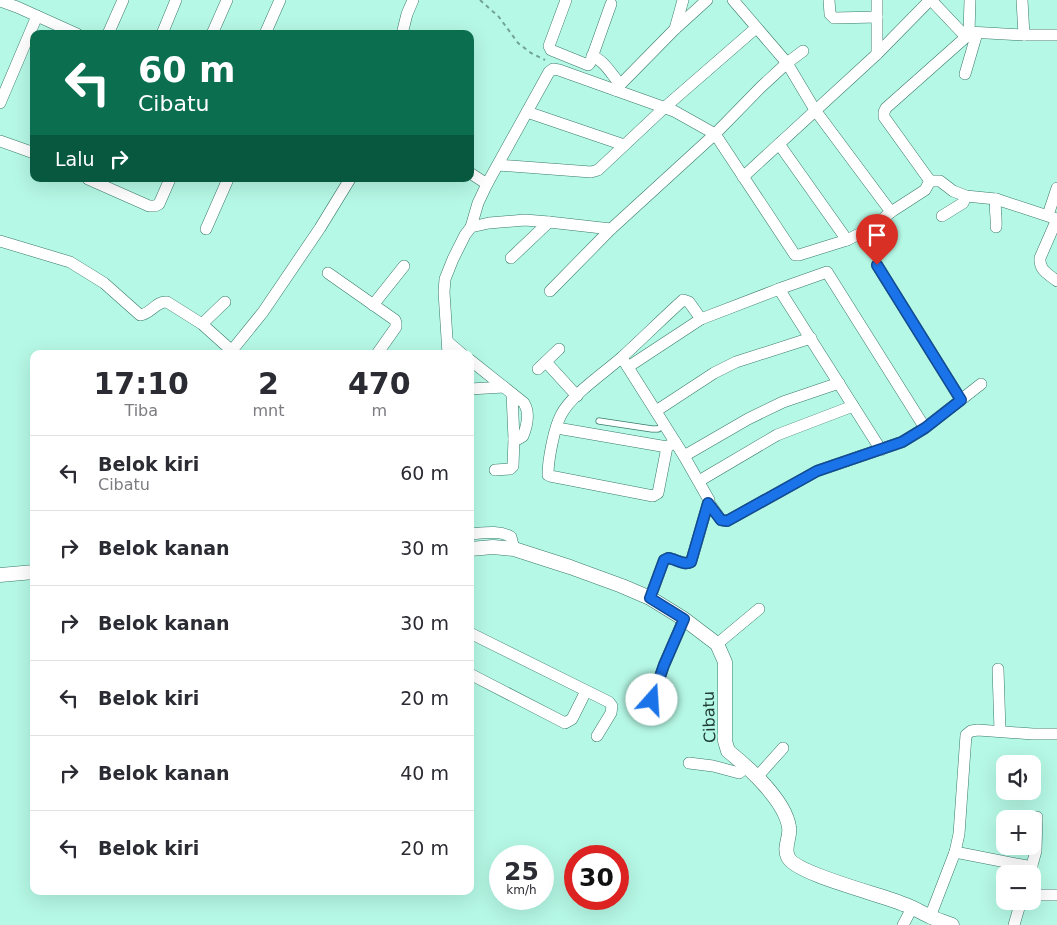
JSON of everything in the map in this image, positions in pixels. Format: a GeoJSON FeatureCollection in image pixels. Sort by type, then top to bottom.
{"type":"FeatureCollection","features":[{"type":"Feature","properties":{"kind":"street"},"geometry":{"type":"LineString","coordinates":[[110,30],[122,0]]}},
{"type":"Feature","properties":{"kind":"street"},"geometry":{"type":"LineString","coordinates":[[164,30],[176,0]]}},
{"type":"Feature","properties":{"kind":"street"},"geometry":{"type":"LineString","coordinates":[[214,30],[227,0]]}},
{"type":"Feature","properties":{"kind":"street"},"geometry":{"type":"LineString","coordinates":[[267,30],[280,0]]}},
{"type":"Feature","properties":{"kind":"street"},"geometry":{"type":"LineString","coordinates":[[403,30],[413,0]]}},
{"type":"Feature","properties":{"kind":"street"},"geometry":{"type":"LineString","coordinates":[[566,0],[549,48],[588,65],[590,64],[611,4]]}},
{"type":"Feature","properties":{"kind":"street"},"geometry":{"type":"LineString","coordinates":[[675,29],[683,0]]}},
{"type":"Feature","properties":{"kind":"street"},"geometry":{"type":"LineString","coordinates":[[617,87],[707,0]]}},
{"type":"Feature","properties":{"kind":"street"},"geometry":{"type":"LineString","coordinates":[[733,0],[787,63],[815,110],[891,212]]}},
{"type":"Feature","properties":{"kind":"street"},"geometry":{"type":"LineString","coordinates":[[829,0],[830,14],[834,18],[877,17]]}},
{"type":"Feature","properties":{"kind":"street"},"geometry":{"type":"LineString","coordinates":[[876,0],[877,54]]}},
{"type":"Feature","properties":{"kind":"street"},"geometry":{"type":"LineString","coordinates":[[743,177],[877,54],[930,0],[970,34],[1057,35]]}},
{"type":"Feature","properties":{"kind":"street"},"geometry":{"type":"LineString","coordinates":[[965,74],[970,34],[970,0]]}},
{"type":"Feature","properties":{"kind":"street"},"geometry":{"type":"LineString","coordinates":[[1022,0],[1024,35]]}},
{"type":"Feature","properties":{"kind":"street"},"geometry":{"type":"LineString","coordinates":[[0,1],[19,4],[37,16],[68,30]]}},
{"type":"Feature","properties":{"kind":"street"},"geometry":{"type":"LineString","coordinates":[[31,30],[37,16]]}},
{"type":"Feature","properties":{"kind":"street"},"geometry":{"type":"LineString","coordinates":[[498,165],[590,172],[598,170],[664,108],[756,28]]}},
{"type":"Feature","properties":{"kind":"street"},"geometry":{"type":"LineString","coordinates":[[0,102],[30,32]]}},
{"type":"Feature","properties":{"kind":"street"},"geometry":{"type":"LineString","coordinates":[[930,181],[884,117],[884,112],[886,108],[970,34]]}},
{"type":"Feature","properties":{"kind":"street"},"geometry":{"type":"LineString","coordinates":[[550,291],[611,229],[715,134],[761,87],[803,51]]}},
{"type":"Feature","properties":{"kind":"street"},"geometry":{"type":"LineString","coordinates":[[592,56],[605,64],[617,87]]}},
{"type":"Feature","properties":{"kind":"street"},"geometry":{"type":"LineString","coordinates":[[448,348],[444,292],[445,279],[453,258],[470,227],[487,184],[549,72],[554,69],[617,87],[674,111],[715,134],[795,255],[847,240],[872,227],[925,190],[930,181]]}},
{"type":"Feature","properties":{"kind":"street"},"geometry":{"type":"LineString","coordinates":[[527,112],[624,145]]}},
{"type":"Feature","properties":{"kind":"street"},"geometry":{"type":"LineString","coordinates":[[0,141],[30,148]]}},
{"type":"Feature","properties":{"kind":"street"},"geometry":{"type":"LineString","coordinates":[[779,144],[847,240]]}},
{"type":"Feature","properties":{"kind":"street"},"geometry":{"type":"LineString","coordinates":[[474,176],[487,184]]}},
{"type":"Feature","properties":{"kind":"street"},"geometry":{"type":"LineString","coordinates":[[930,181],[940,181],[953,191],[966,196],[996,199],[1054,218]]}},
{"type":"Feature","properties":{"kind":"street"},"geometry":{"type":"LineString","coordinates":[[116,184],[150,206],[155,206],[158,204],[169,182]]}},
{"type":"Feature","properties":{"kind":"street"},"geometry":{"type":"LineString","coordinates":[[206,229],[227,182]]}},
{"type":"Feature","properties":{"kind":"street"},"geometry":{"type":"LineString","coordinates":[[233,350],[263,312],[311,242],[348,182]]}},
{"type":"Feature","properties":{"kind":"street"},"geometry":{"type":"LineString","coordinates":[[1057,188],[1054,218],[1040,258],[1042,269],[1057,281]]}},
{"type":"Feature","properties":{"kind":"street"},"geometry":{"type":"LineString","coordinates":[[942,216],[962,203],[966,196]]}},
{"type":"Feature","properties":{"kind":"street"},"geometry":{"type":"LineString","coordinates":[[996,199],[994,209],[997,218],[996,227]]}},
{"type":"Feature","properties":{"kind":"street"},"geometry":{"type":"LineString","coordinates":[[470,227],[508,221],[549,222],[611,229]]}},
{"type":"Feature","properties":{"kind":"street"},"geometry":{"type":"LineString","coordinates":[[511,258],[549,222]]}},
{"type":"Feature","properties":{"kind":"street"},"geometry":{"type":"LineString","coordinates":[[0,241],[70,262],[104,283],[140,315],[146,314],[161,302],[164,302],[202,324],[229,350]]}},
{"type":"Feature","properties":{"kind":"street"},"geometry":{"type":"LineString","coordinates":[[877,265],[961,400]]}},
{"type":"Feature","properties":{"kind":"street"},"geometry":{"type":"LineString","coordinates":[[373,305],[404,266]]}},
{"type":"Feature","properties":{"kind":"street"},"geometry":{"type":"LineString","coordinates":[[628,367],[700,319],[827,272],[925,428]]}},
{"type":"Feature","properties":{"kind":"street"},"geometry":{"type":"LineString","coordinates":[[328,273],[396,323],[396,326],[380,350]]}},
{"type":"Feature","properties":{"kind":"street"},"geometry":{"type":"LineString","coordinates":[[780,289],[881,450]]}},
{"type":"Feature","properties":{"kind":"street"},"geometry":{"type":"LineString","coordinates":[[671,444],[658,492],[653,496],[548,475],[554,436],[560,416],[568,404],[683,300],[690,302],[700,319]]}},
{"type":"Feature","properties":{"kind":"street"},"geometry":{"type":"LineString","coordinates":[[202,324],[225,302]]}},
{"type":"Feature","properties":{"kind":"street"},"geometry":{"type":"LineString","coordinates":[[656,412],[714,373],[736,362],[811,338]]}},
{"type":"Feature","properties":{"kind":"street"},"geometry":{"type":"LineString","coordinates":[[559,349],[542,365],[577,396]]}},
{"type":"Feature","properties":{"kind":"street"},"geometry":{"type":"LineString","coordinates":[[622,357],[664,425],[671,444],[684,456],[708,496],[708,503],[691,562],[685,563],[668,558],[664,560],[650,598]]}},
{"type":"Feature","properties":{"kind":"street"},"geometry":{"type":"LineString","coordinates":[[474,363],[508,391],[514,439],[512,468],[495,470]]}},
{"type":"Feature","properties":{"kind":"street"},"geometry":{"type":"LineString","coordinates":[[684,456],[774,406],[839,383]]}},
{"type":"Feature","properties":{"kind":"street"},"geometry":{"type":"LineString","coordinates":[[708,503],[721,520],[727,521],[817,471],[902,442],[925,428],[981,384]]}},
{"type":"Feature","properties":{"kind":"street"},"geometry":{"type":"LineString","coordinates":[[474,389],[508,391]]}},
{"type":"Feature","properties":{"kind":"street"},"geometry":{"type":"LineString","coordinates":[[699,481],[777,435],[853,406]]}},
{"type":"Feature","properties":{"kind":"street"},"geometry":{"type":"LineString","coordinates":[[557,428],[671,444]]}},
{"type":"Feature","properties":{"kind":"street"},"geometry":{"type":"LineString","coordinates":[[474,534],[507,534],[513,542],[514,550]]}},
{"type":"Feature","properties":{"kind":"street"},"geometry":{"type":"LineString","coordinates":[[474,550],[493,547],[514,550],[570,567],[622,586],[650,598],[684,619],[718,644],[759,609]]}},
{"type":"Feature","properties":{"kind":"street"},"geometry":{"type":"LineString","coordinates":[[0,575],[30,572]]}},
{"type":"Feature","properties":{"kind":"street"},"geometry":{"type":"LineString","coordinates":[[652,700],[664,665],[684,619]]}},
{"type":"Feature","properties":{"kind":"street"},"geometry":{"type":"LineString","coordinates":[[474,635],[608,702],[612,706],[611,713],[597,736]]}},
{"type":"Feature","properties":{"kind":"street","name":"Cibatu"},"geometry":{"type":"LineString","coordinates":[[718,644],[725,662],[726,747],[771,793],[787,817],[790,830],[786,849],[788,858],[794,864],[810,873],[903,904],[952,925]]}},
{"type":"Feature","properties":{"kind":"street"},"geometry":{"type":"LineString","coordinates":[[998,668],[1000,731]]}},
{"type":"Feature","properties":{"kind":"street"},"geometry":{"type":"LineString","coordinates":[[474,676],[565,723],[572,718],[586,691]]}},
{"type":"Feature","properties":{"kind":"street"},"geometry":{"type":"LineString","coordinates":[[930,917],[955,852],[959,834],[966,735],[972,731],[1057,734]]}},
{"type":"Feature","properties":{"kind":"street"},"geometry":{"type":"LineString","coordinates":[[757,777],[783,748]]}},
{"type":"Feature","properties":{"kind":"street"},"geometry":{"type":"LineString","coordinates":[[689,763],[713,766],[739,773],[747,767]]}},
{"type":"Feature","properties":{"kind":"street"},"geometry":{"type":"LineString","coordinates":[[955,852],[1010,865]]}},
{"type":"Feature","properties":{"kind":"street"},"geometry":{"type":"LineString","coordinates":[[1041,895],[1057,895]]}},
{"type":"Feature","properties":{"kind":"street"},"geometry":{"type":"LineString","coordinates":[[903,925],[912,908]]}},
{"type":"Feature","properties":{"kind":"street"},"geometry":{"type":"LineString","coordinates":[[1014,925],[1018,910]]}},
{"type":"Feature","properties":{"kind":"lane"},"geometry":{"type":"LineString","coordinates":[[599,421],[652,429],[658,429],[664,425]]}},
{"type":"Feature","properties":{"kind":"path"},"geometry":{"type":"LineString","coordinates":[[480,0],[499,17],[518,43],[531,53],[551,63],[554,69]]}},
{"type":"Feature","properties":{"kind":"route"},"geometry":{"type":"LineString","coordinates":[[652,700],[664,665],[684,619],[650,598],[664,560],[668,558],[687,564],[691,562],[708,503],[721,520],[727,521],[817,471],[902,442],[925,428],[961,400],[877,265]]}}]}
